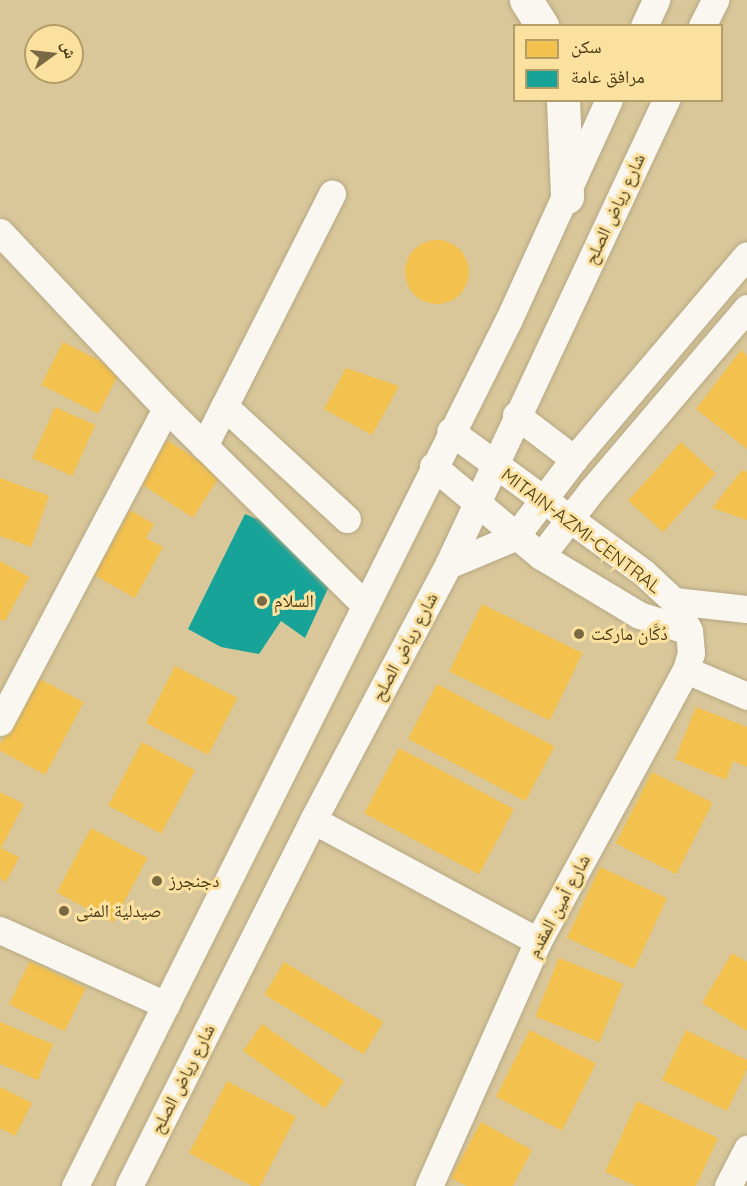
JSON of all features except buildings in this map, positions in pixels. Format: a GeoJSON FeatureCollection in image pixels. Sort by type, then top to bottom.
{"type":"FeatureCollection","features":[{"type":"Feature","properties":{"kind":"highway"},"geometry":{"type":"LineString","coordinates":[[526,0],[541,24]]}},
{"type":"Feature","properties":{"kind":"highway"},"geometry":{"type":"LineString","coordinates":[[564,102],[567,197]]}},
{"type":"Feature","properties":{"kind":"street"},"geometry":{"type":"LineString","coordinates":[[645,24],[656,0]]}},
{"type":"Feature","properties":{"kind":"street"},"geometry":{"type":"LineString","coordinates":[[703,24],[715,0]]}},
{"type":"Feature","properties":{"kind":"street"},"geometry":{"type":"LineString","coordinates":[[75,1186],[366,606],[567,197],[608,102]]}},
{"type":"Feature","properties":{"kind":"street","name":"شارع رياض الصلح"},"geometry":{"type":"LineString","coordinates":[[129,1186],[313,820],[448,565],[516,415],[665,102]]}},
{"type":"Feature","properties":{"kind":"street"},"geometry":{"type":"LineString","coordinates":[[204,446],[332,194]]}},
{"type":"Feature","properties":{"kind":"street"},"geometry":{"type":"LineString","coordinates":[[0,232],[166,408],[366,606]]}},
{"type":"Feature","properties":{"kind":"street"},"geometry":{"type":"LineString","coordinates":[[448,565],[515,537],[574,459],[747,255]]}},
{"type":"Feature","properties":{"kind":"street"},"geometry":{"type":"LineString","coordinates":[[541,556],[747,308]]}},
{"type":"Feature","properties":{"kind":"street"},"geometry":{"type":"LineString","coordinates":[[224,406],[347,519]]}},
{"type":"Feature","properties":{"kind":"street"},"geometry":{"type":"LineString","coordinates":[[0,722],[166,408]]}},
{"type":"Feature","properties":{"kind":"street"},"geometry":{"type":"LineString","coordinates":[[516,415],[574,459]]}},
{"type":"Feature","properties":{"kind":"street","name":"MITAIN-AZMI-CENTRAL"},"geometry":{"type":"LineString","coordinates":[[450,431],[493,466],[644,573],[674,601],[689,631]]}},
{"type":"Feature","properties":{"kind":"street","name":"MITAIN-AZMI-CENTRAL"},"geometry":{"type":"LineString","coordinates":[[433,466],[515,537],[541,556],[639,615],[689,631]]}},
{"type":"Feature","properties":{"kind":"street"},"geometry":{"type":"LineString","coordinates":[[674,601],[747,609]]}},
{"type":"Feature","properties":{"kind":"street","name":"شارع أمين المقدم"},"geometry":{"type":"LineString","coordinates":[[429,1186],[538,941],[686,670],[691,653],[689,631]]}},
{"type":"Feature","properties":{"kind":"street"},"geometry":{"type":"LineString","coordinates":[[686,670],[747,696]]}},
{"type":"Feature","properties":{"kind":"street"},"geometry":{"type":"LineString","coordinates":[[313,820],[538,941]]}},
{"type":"Feature","properties":{"kind":"street"},"geometry":{"type":"LineString","coordinates":[[0,930],[166,1005]]}},
{"type":"Feature","properties":{"kind":"street"},"geometry":{"type":"LineString","coordinates":[[728,1186],[747,1149]]}},
{"type":"Feature","properties":{"kind":"place","name":"السلام"},"geometry":{"type":"Point","coordinates":[262,601]}},
{"type":"Feature","properties":{"kind":"place","name":"دُكَّان ماركت"},"geometry":{"type":"Point","coordinates":[579,634]}},
{"type":"Feature","properties":{"kind":"place","name":"دجنجرز"},"geometry":{"type":"Point","coordinates":[157,881]}},
{"type":"Feature","properties":{"kind":"place","name":"صيدلية المنى"},"geometry":{"type":"Point","coordinates":[64,911]}}]}
